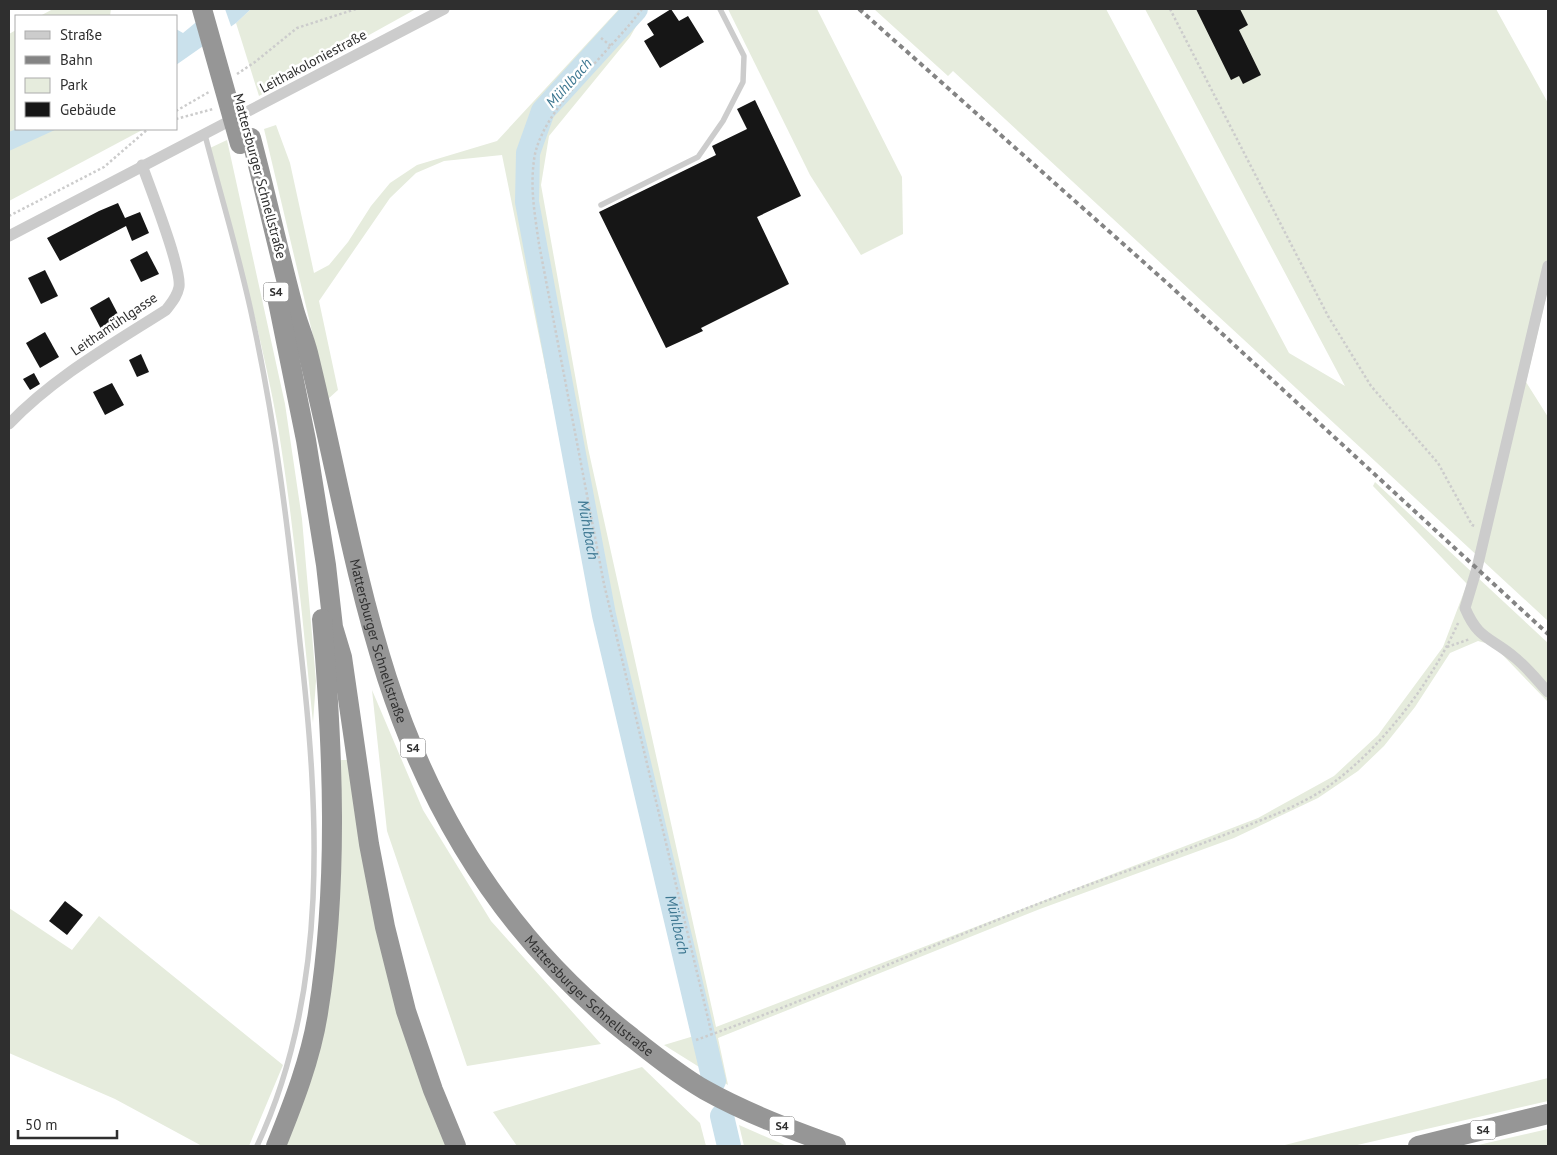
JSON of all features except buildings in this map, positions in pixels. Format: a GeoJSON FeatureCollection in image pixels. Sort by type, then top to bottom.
{"type":"FeatureCollection","features":[{"type":"Feature","properties":{"kind":"highway","name":"Mattersburger Schnellstraße"},"geometry":{"type":"LineString","coordinates":[[202,9],[246,141],[307,351],[352,550],[376,642],[419,765],[438,804],[480,877],[539,952],[606,1018],[649,1052],[705,1090],[769,1120],[836,1146]]}},
{"type":"Feature","properties":{"kind":"highway","name":"Mattersburger Schnellstraße"},"geometry":{"type":"LineString","coordinates":[[215,9],[246,141],[306,440],[333,627],[342,657],[369,844],[385,927],[406,1011],[433,1090],[456,1146]]}},
{"type":"Feature","properties":{"kind":"highway"},"geometry":{"type":"LineString","coordinates":[[293,307],[335,561],[343,625],[342,657]]}},
{"type":"Feature","properties":{"kind":"highway"},"geometry":{"type":"LineString","coordinates":[[276,1146],[296,1098],[318,1014],[328,927],[331,799],[329,709],[317,566],[320,527]]}},
{"type":"Feature","properties":{"kind":"highway","name":"S4"},"geometry":{"type":"LineString","coordinates":[[1418,1146],[1548,1114]]}},
{"type":"Feature","properties":{"kind":"highway"},"geometry":{"type":"LineString","coordinates":[[1474,1146],[1548,1129]]}},
{"type":"Feature","properties":{"kind":"street","name":"Leithakoloniestraße"},"geometry":{"type":"LineString","coordinates":[[9,236],[444,9]]}},
{"type":"Feature","properties":{"kind":"street","name":"Leithamühlgasse"},"geometry":{"type":"LineString","coordinates":[[9,424],[47,389],[166,310],[175,298],[179,285],[171,250],[142,166]]}},
{"type":"Feature","properties":{"kind":"street"},"geometry":{"type":"LineString","coordinates":[[1548,266],[1477,568],[1465,608],[1472,626],[1513,656],[1548,692]]}},
{"type":"Feature","properties":{"kind":"lane"},"geometry":{"type":"LineString","coordinates":[[601,205],[698,157],[723,121],[743,82],[744,56],[720,9]]}},
{"type":"Feature","properties":{"kind":"lane"},"geometry":{"type":"LineString","coordinates":[[205,135],[253,319],[273,423],[288,526],[308,714],[313,797],[314,881],[311,937],[296,1028],[285,1075],[269,1122],[257,1146]]}},
{"type":"Feature","properties":{"kind":"path"},"geometry":{"type":"LineString","coordinates":[[232,77],[255,62],[297,28],[356,9]]}},
{"type":"Feature","properties":{"kind":"path"},"geometry":{"type":"LineString","coordinates":[[642,9],[567,97],[545,128],[534,158],[532,195],[539,244],[604,584],[711,1035]]}},
{"type":"Feature","properties":{"kind":"path"},"geometry":{"type":"LineString","coordinates":[[1170,9],[1328,316],[1371,386],[1438,463],[1472,525],[1485,531]]}},
{"type":"Feature","properties":{"kind":"path"},"geometry":{"type":"LineString","coordinates":[[602,38],[611,46]]}},
{"type":"Feature","properties":{"kind":"path"},"geometry":{"type":"LineString","coordinates":[[178,110],[216,87]]}},
{"type":"Feature","properties":{"kind":"path"},"geometry":{"type":"LineString","coordinates":[[178,118],[218,108]]}},
{"type":"Feature","properties":{"kind":"path"},"geometry":{"type":"LineString","coordinates":[[9,216],[104,167],[147,130]]}},
{"type":"Feature","properties":{"kind":"path"},"geometry":{"type":"LineString","coordinates":[[697,1040],[1071,891],[1204,844],[1282,812],[1331,785],[1368,755],[1393,726],[1447,648],[1465,608]]}},
{"type":"Feature","properties":{"kind":"path"},"geometry":{"type":"LineString","coordinates":[[1447,648],[1466,639],[1486,638]]}},
{"type":"Feature","properties":{"kind":"green space"},"geometry":{"type":"Polygon","coordinates":[[[53,9],[111,9],[110,15],[42,15],[53,9]]]}},
{"type":"Feature","properties":{"kind":"green space"},"geometry":{"type":"Polygon","coordinates":[[[251,9],[416,9],[259,96],[236,23],[251,9]]]}},
{"type":"Feature","properties":{"kind":"green space"},"geometry":{"type":"Polygon","coordinates":[[[619,9],[646,9],[630,37],[549,136],[541,185],[588,448],[716,1027],[1258,818],[1334,776],[1378,735],[1443,647],[1467,584],[1373,486],[1375,482],[1548,643],[1548,702],[1493,645],[1478,641],[1450,653],[1415,707],[1384,746],[1358,771],[1318,798],[1234,838],[1040,909],[718,1038],[728,1085],[664,1045],[694,1036],[579,532],[502,155],[444,161],[416,173],[390,198],[319,301],[338,390],[328,399],[264,129],[276,125],[290,163],[314,273],[329,265],[348,242],[371,206],[390,183],[417,165],[497,141],[619,9]]]}},
{"type":"Feature","properties":{"kind":"green space"},"geometry":{"type":"Polygon","coordinates":[[[728,9],[817,9],[902,177],[903,234],[861,255],[810,175],[728,9]]]}},
{"type":"Feature","properties":{"kind":"green space"},"geometry":{"type":"Polygon","coordinates":[[[874,9],[1106,9],[1289,353],[1345,386],[1145,9],[1496,9],[1548,103],[1548,289],[1526,382],[1548,417],[1548,621],[953,71],[948,76],[874,9]]]}},
{"type":"Feature","properties":{"kind":"green space"},"geometry":{"type":"Polygon","coordinates":[[[15,31],[15,130],[142,130],[9,201],[9,34],[15,31]]]}},
{"type":"Feature","properties":{"kind":"green space"},"geometry":{"type":"Polygon","coordinates":[[[227,140],[285,404],[302,519],[316,681],[313,723],[302,612],[278,427],[256,321],[210,148],[227,140]]]}},
{"type":"Feature","properties":{"kind":"green space"},"geometry":{"type":"Polygon","coordinates":[[[372,690],[423,810],[491,921],[601,1044],[467,1066],[387,831],[372,690]]]}},
{"type":"Feature","properties":{"kind":"green space"},"geometry":{"type":"Polygon","coordinates":[[[330,760],[355,760],[385,927],[456,1146],[276,1146],[318,1014],[330,760]]]}},
{"type":"Feature","properties":{"kind":"green space"},"geometry":{"type":"Polygon","coordinates":[[[9,908],[72,950],[99,916],[283,1065],[249,1146],[202,1146],[115,1099],[9,1053],[9,908]]]}},
{"type":"Feature","properties":{"kind":"green space"},"geometry":{"type":"Polygon","coordinates":[[[642,1067],[700,1123],[706,1146],[517,1146],[493,1112],[642,1067]]]}},
{"type":"Feature","properties":{"kind":"green space"},"geometry":{"type":"Polygon","coordinates":[[[1548,1078],[1548,1101],[1353,1146],[1281,1146],[1548,1078]]]}},
{"type":"Feature","properties":{"kind":"green space"},"geometry":{"type":"Polygon","coordinates":[[[739,1125],[787,1146],[744,1146],[739,1125]]]}},
{"type":"Feature","properties":{"kind":"green space"},"geometry":{"type":"Polygon","coordinates":[[[1548,1129],[1548,1146],[1474,1146],[1548,1129]]]}},
{"type":"Feature","properties":{"kind":"water"},"geometry":{"type":"Polygon","coordinates":[[[212,9],[251,9],[236,23],[178,64],[178,30],[183,33],[212,9]]]}},
{"type":"Feature","properties":{"kind":"water"},"geometry":{"type":"Polygon","coordinates":[[[15,129],[55,130],[9,151],[9,132],[15,129]]]}},
{"type":"Feature","properties":{"kind":"pier"},"geometry":{"type":"Polygon","coordinates":[[[208,9],[225,9],[232,29],[206,48],[208,9]]]}},
{"type":"Feature","properties":{"kind":"waterway","name":"Mühlbach"},"geometry":{"type":"LineString","coordinates":[[636,9],[543,111],[528,153],[527,202],[604,615],[714,1081]]}},
{"type":"Feature","properties":{"kind":"waterway","name":"Mühlbach"},"geometry":{"type":"LineString","coordinates":[[722,1116],[729,1146]]}},
{"type":"Feature","properties":{"kind":"railway"},"geometry":{"type":"LineString","coordinates":[[859,9],[1166,282],[1548,634]]}}]}
